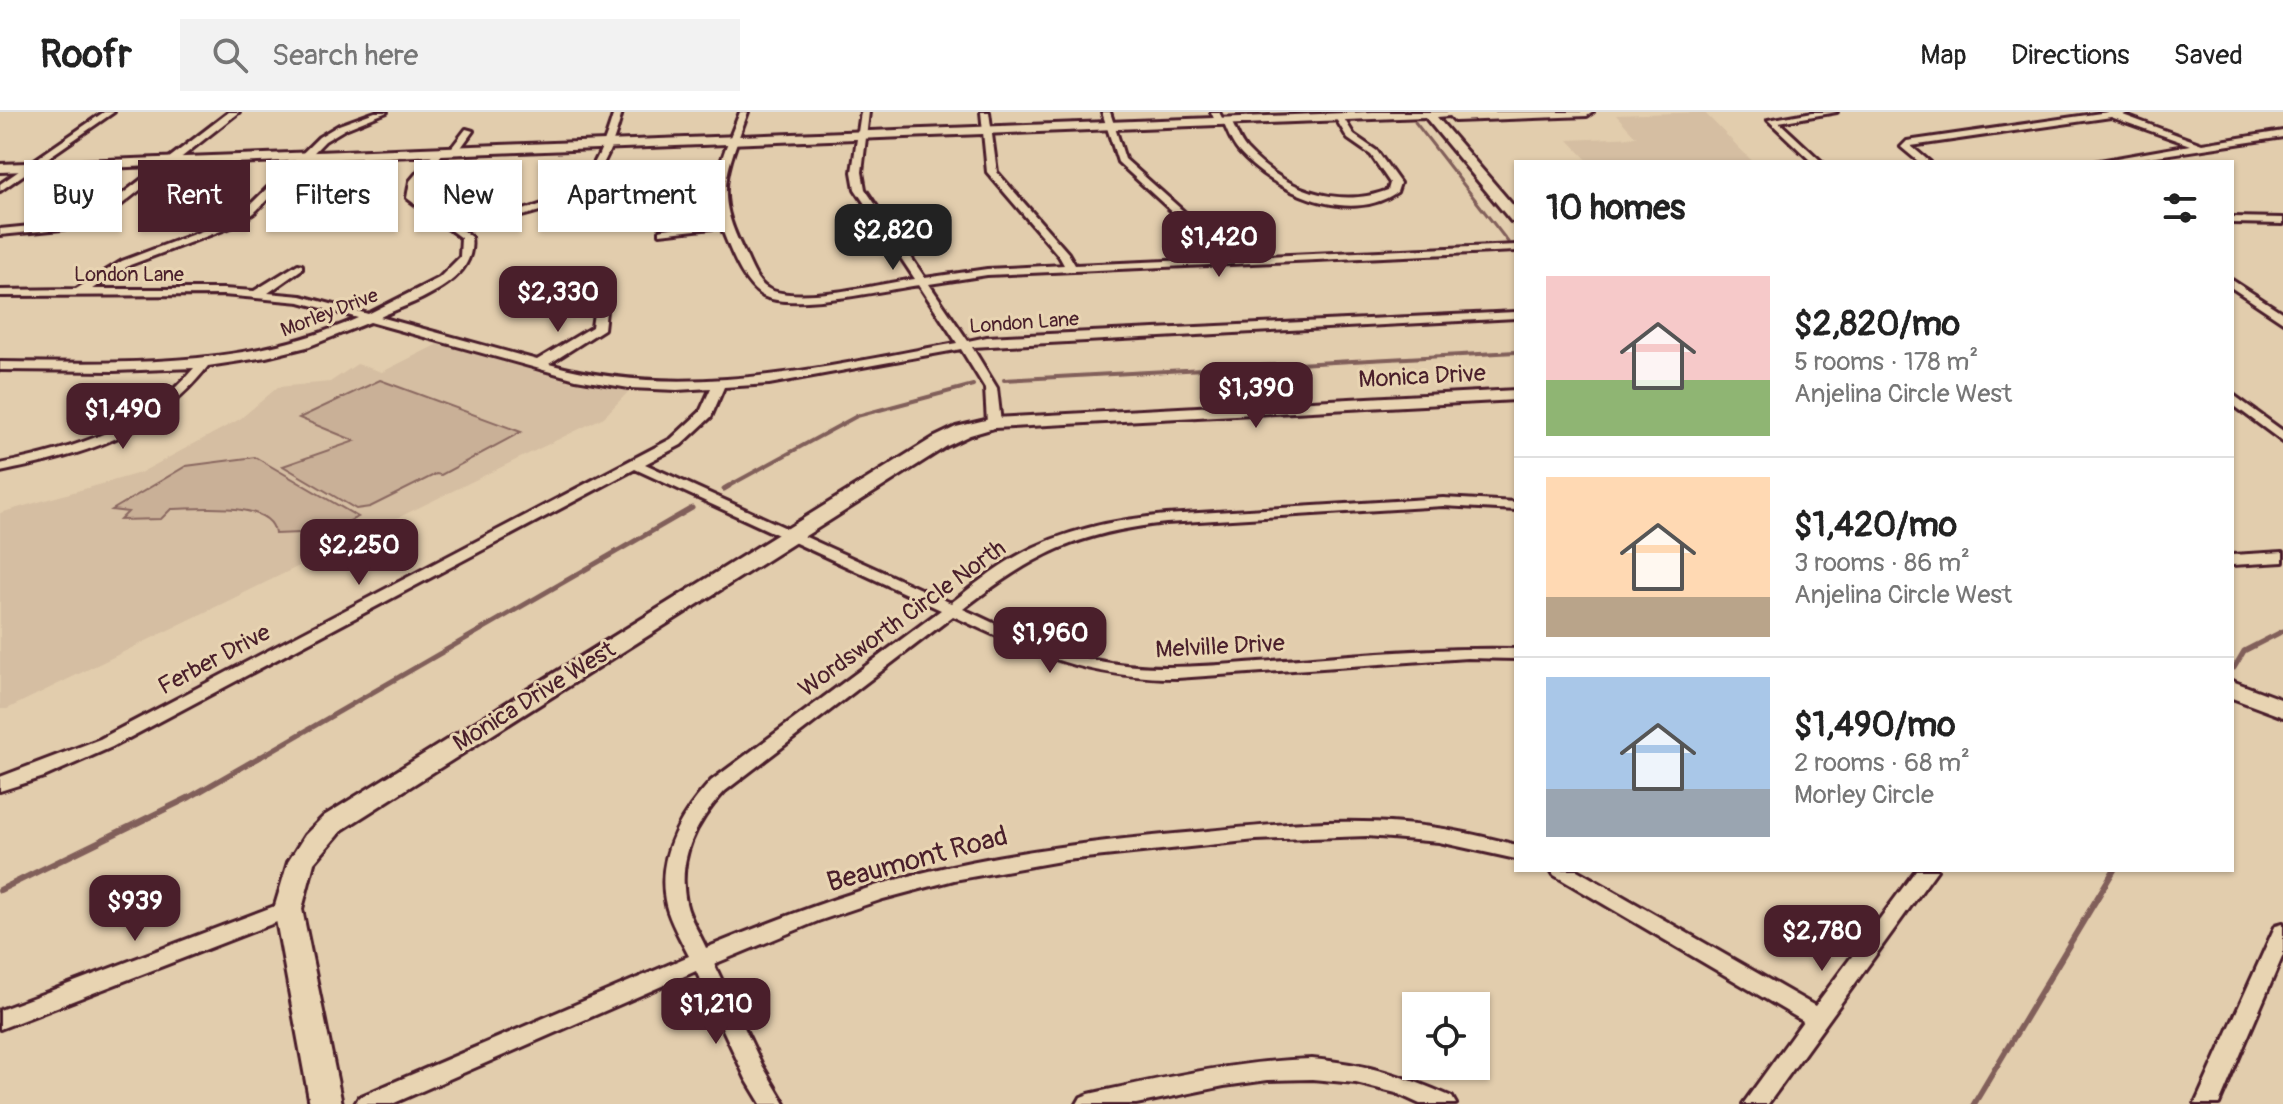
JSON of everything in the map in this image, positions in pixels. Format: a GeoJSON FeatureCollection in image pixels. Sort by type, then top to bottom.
{"type":"FeatureCollection","features":[{"type":"Feature","properties":{"kind":"main road"},"geometry":{"type":"LineString","coordinates":[[203,160],[1467,112]]}},
{"type":"Feature","properties":{"kind":"main road"},"geometry":{"type":"LineString","coordinates":[[1428,114],[1453,117],[1587,112]]}},
{"type":"Feature","properties":{"kind":"main road"},"geometry":{"type":"LineString","coordinates":[[1428,114],[1514,216]]}},
{"type":"Feature","properties":{"kind":"main road"},"geometry":{"type":"LineString","coordinates":[[0,168],[24,167]]}},
{"type":"Feature","properties":{"kind":"main road","name":"Monica Drive"},"geometry":{"type":"LineString","coordinates":[[994,423],[1514,395]]}},
{"type":"Feature","properties":{"kind":"main road","name":"Monica Drive West"},"geometry":{"type":"LineString","coordinates":[[326,1104],[288,909],[291,883],[314,840],[333,823],[790,535],[952,436],[994,423]]}},
{"type":"Feature","properties":{"kind":"main road"},"geometry":{"type":"LineString","coordinates":[[2234,690],[2283,709]]}},
{"type":"Feature","properties":{"kind":"street"},"geometry":{"type":"LineString","coordinates":[[40,160],[110,112]]}},
{"type":"Feature","properties":{"kind":"street"},"geometry":{"type":"LineString","coordinates":[[170,160],[235,112]]}},
{"type":"Feature","properties":{"kind":"street"},"geometry":{"type":"LineString","coordinates":[[78,293],[126,263],[230,224],[250,211],[328,135],[383,112]]}},
{"type":"Feature","properties":{"kind":"street"},"geometry":{"type":"LineString","coordinates":[[522,210],[578,191],[604,146],[618,112]]}},
{"type":"Feature","properties":{"kind":"street"},"geometry":{"type":"LineString","coordinates":[[744,112],[720,183],[726,223],[754,283],[768,294],[805,298],[972,273],[1514,248]]}},
{"type":"Feature","properties":{"kind":"street"},"geometry":{"type":"LineString","coordinates":[[865,112],[857,172],[860,189],[991,388],[994,423]]}},
{"type":"Feature","properties":{"kind":"street"},"geometry":{"type":"LineString","coordinates":[[985,112],[992,172],[1064,255],[1071,268]]}},
{"type":"Feature","properties":{"kind":"street"},"geometry":{"type":"LineString","coordinates":[[1106,112],[1121,160],[1206,237],[1219,261]]}},
{"type":"Feature","properties":{"kind":"street"},"geometry":{"type":"LineString","coordinates":[[1815,160],[1772,120],[1833,112]]}},
{"type":"Feature","properties":{"kind":"street"},"geometry":{"type":"LineString","coordinates":[[1922,160],[1903,145],[2117,113],[2206,146]]}},
{"type":"Feature","properties":{"kind":"street"},"geometry":{"type":"LineString","coordinates":[[1221,119],[1241,150],[1297,191],[1315,198],[1341,201],[1376,198],[1392,192],[1395,183],[1374,153],[1351,137],[1340,119]]}},
{"type":"Feature","properties":{"kind":"street"},"geometry":{"type":"LineString","coordinates":[[454,151],[469,131]]}},
{"type":"Feature","properties":{"kind":"street"},"geometry":{"type":"LineString","coordinates":[[2112,160],[2283,134]]}},
{"type":"Feature","properties":{"kind":"street"},"geometry":{"type":"LineString","coordinates":[[432,160],[439,152]]}},
{"type":"Feature","properties":{"kind":"street"},"geometry":{"type":"LineString","coordinates":[[0,188],[24,171]]}},
{"type":"Feature","properties":{"kind":"street"},"geometry":{"type":"LineString","coordinates":[[0,232],[62,226],[103,214],[138,186]]}},
{"type":"Feature","properties":{"kind":"street"},"geometry":{"type":"LineString","coordinates":[[2234,220],[2283,221]]}},
{"type":"Feature","properties":{"kind":"street"},"geometry":{"type":"LineString","coordinates":[[2265,220],[2283,231]]}},
{"type":"Feature","properties":{"kind":"street","name":"Morley Drive"},"geometry":{"type":"LineString","coordinates":[[0,366],[203,364],[257,356],[303,344],[434,286],[455,271],[466,256],[468,243],[459,232]]}},
{"type":"Feature","properties":{"kind":"street"},"geometry":{"type":"LineString","coordinates":[[258,294],[298,267]]}},
{"type":"Feature","properties":{"kind":"street"},"geometry":{"type":"LineString","coordinates":[[2234,284],[2283,318]]}},
{"type":"Feature","properties":{"kind":"street","name":"London Lane"},"geometry":{"type":"LineString","coordinates":[[0,293],[258,294],[323,303],[540,364],[629,384],[719,384],[797,376],[1005,340],[1514,315]]}},
{"type":"Feature","properties":{"kind":"street"},"geometry":{"type":"LineString","coordinates":[[540,364],[598,329],[600,311],[583,303]]}},
{"type":"Feature","properties":{"kind":"street"},"geometry":{"type":"LineString","coordinates":[[0,468],[94,443],[150,417],[180,395],[203,364]]}},
{"type":"Feature","properties":{"kind":"street","name":"Ferber Drive"},"geometry":{"type":"LineString","coordinates":[[0,784],[106,743],[634,464],[689,432],[711,405],[719,384]]}},
{"type":"Feature","properties":{"kind":"street"},"geometry":{"type":"LineString","coordinates":[[2234,400],[2283,438]]}},
{"type":"Feature","properties":{"kind":"street","name":"Melville Drive"},"geometry":{"type":"LineString","coordinates":[[634,464],[1045,652],[1077,663],[1141,674],[1467,653],[1514,654]]}},
{"type":"Feature","properties":{"kind":"street","name":"Wordsworth Circle North"},"geometry":{"type":"LineString","coordinates":[[773,1104],[760,1084],[676,906],[673,877],[675,853],[685,827],[699,805],[718,786],[1025,557],[1076,535],[1134,522],[1443,502],[1514,506]]}},
{"type":"Feature","properties":{"kind":"street"},"geometry":{"type":"LineString","coordinates":[[2234,558],[2283,557]]}},
{"type":"Feature","properties":{"kind":"street","name":"Beaumont Road"},"geometry":{"type":"LineString","coordinates":[[367,1104],[780,927],[916,882],[979,867],[1098,848],[1358,827],[1441,834],[1514,852]]}},
{"type":"Feature","properties":{"kind":"street"},"geometry":{"type":"LineString","coordinates":[[1564,872],[1817,1018]]}},
{"type":"Feature","properties":{"kind":"street"},"geometry":{"type":"LineString","coordinates":[[1755,1104],[1926,872]]}},
{"type":"Feature","properties":{"kind":"street"},"geometry":{"type":"LineString","coordinates":[[0,1020],[288,909]]}},
{"type":"Feature","properties":{"kind":"street"},"geometry":{"type":"LineString","coordinates":[[2207,1104],[2283,931]]}},
{"type":"Feature","properties":{"kind":"street"},"geometry":{"type":"LineString","coordinates":[[1089,1104],[1240,1073],[1318,1067],[1358,1071],[1391,1080],[1444,1104]]}},
{"type":"Feature","properties":{"kind":"shaded area"},"geometry":{"type":"Polygon","coordinates":[[[1704,112],[1751,160],[1587,160],[1568,140],[1636,137],[1616,115],[1704,112]]]}},
{"type":"Feature","properties":{"kind":"shaded area"},"geometry":{"type":"Polygon","coordinates":[[[440,343],[573,382],[629,391],[604,417],[7,709],[0,709],[0,513],[140,473],[240,419],[278,387],[330,382],[357,364],[382,372],[440,343]]]}},
{"type":"Feature","properties":{"kind":"shaded area"},"geometry":{"type":"Polygon","coordinates":[[[380,380],[521,432],[441,475],[436,474],[370,507],[356,509],[283,466],[355,441],[299,418],[380,380]]]}},
{"type":"Feature","properties":{"kind":"shaded area"},"geometry":{"type":"Polygon","coordinates":[[[255,457],[358,517],[327,532],[275,534],[271,523],[248,511],[171,509],[161,519],[120,520],[128,512],[112,510],[186,466],[255,457]]]}},
{"type":"Feature","properties":{"kind":"waterway"},"geometry":{"type":"LineString","coordinates":[[1415,122],[1508,242]]}},
{"type":"Feature","properties":{"kind":"waterway"},"geometry":{"type":"LineString","coordinates":[[1004,380],[1514,352]]}},
{"type":"Feature","properties":{"kind":"waterway"},"geometry":{"type":"LineString","coordinates":[[725,488],[857,416],[973,385]]}},
{"type":"Feature","properties":{"kind":"waterway"},"geometry":{"type":"LineString","coordinates":[[724,489],[729,486]]}},
{"type":"Feature","properties":{"kind":"waterway"},"geometry":{"type":"LineString","coordinates":[[257,759],[692,508]]}},
{"type":"Feature","properties":{"kind":"waterway"},"geometry":{"type":"LineString","coordinates":[[2234,668],[2244,651],[2283,631]]}},
{"type":"Feature","properties":{"kind":"waterway"},"geometry":{"type":"LineString","coordinates":[[0,890],[190,797],[260,757]]}},
{"type":"Feature","properties":{"kind":"waterway"},"geometry":{"type":"LineString","coordinates":[[1974,1104],[2113,872]]}}]}
